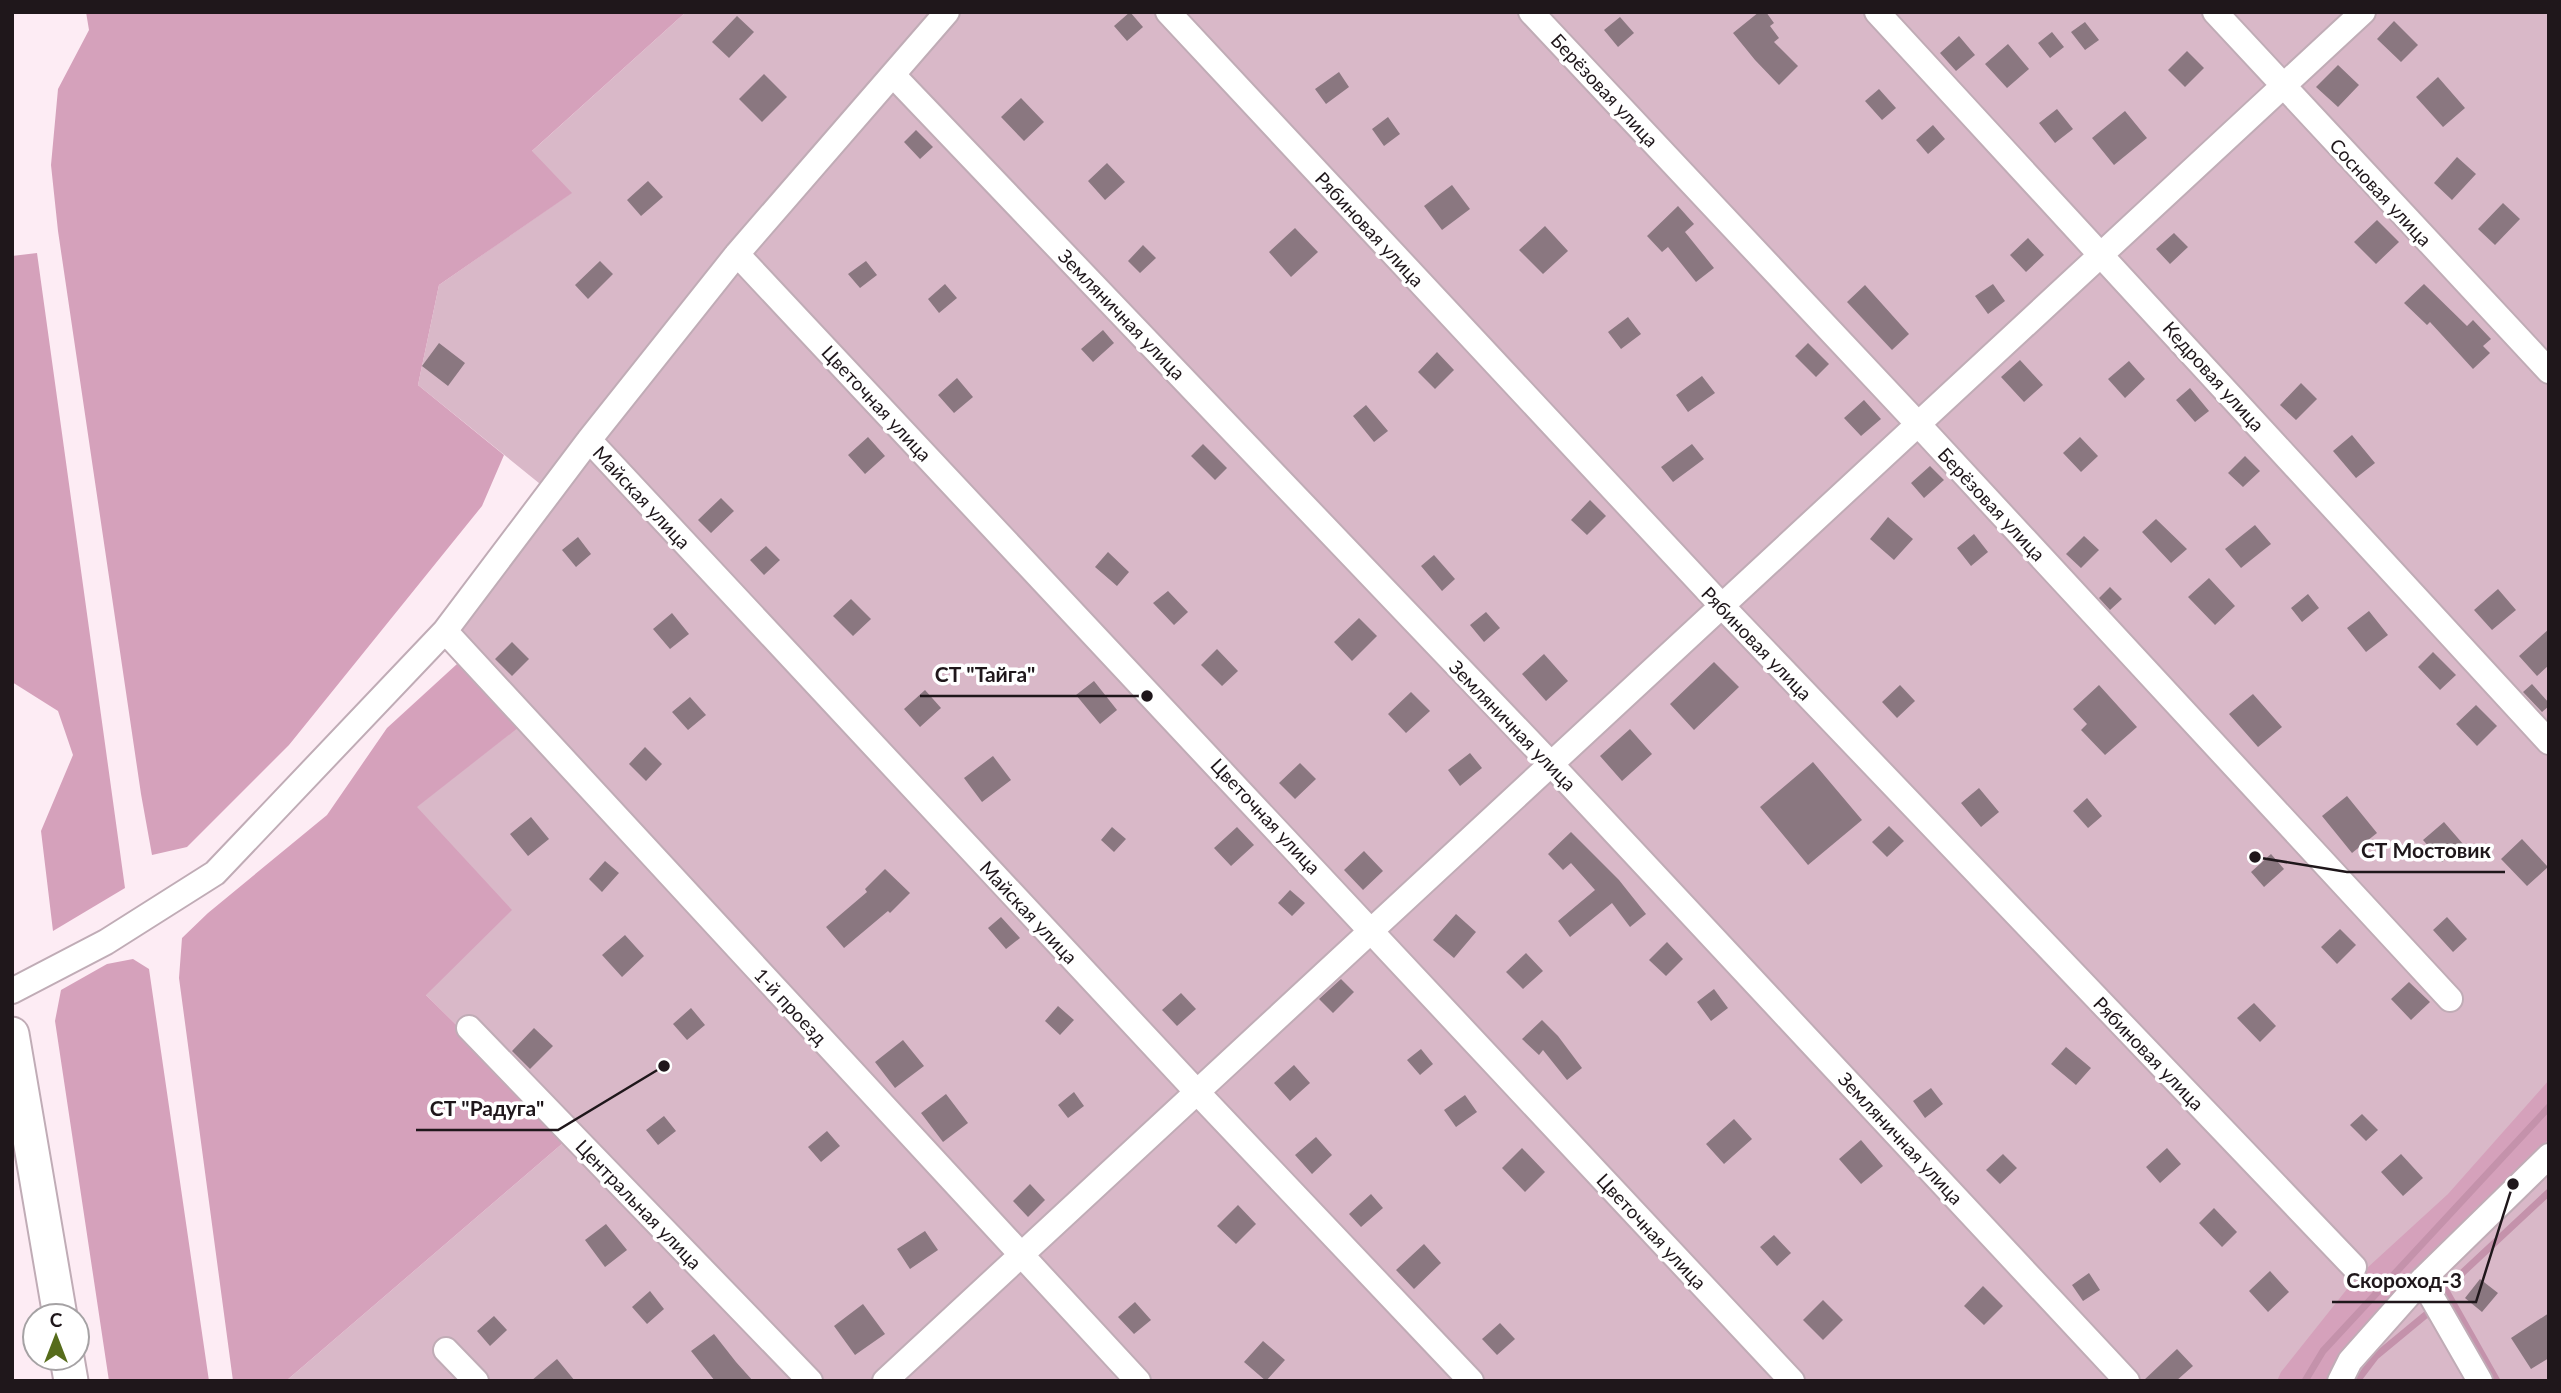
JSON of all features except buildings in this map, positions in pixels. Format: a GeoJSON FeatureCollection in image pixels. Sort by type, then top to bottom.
{"type":"FeatureCollection","features":[{"type":"Feature","properties":{"kind":"main road"},"geometry":{"type":"LineString","coordinates":[[12,1034],[58,1302]]}},
{"type":"Feature","properties":{"kind":"street"},"geometry":{"type":"LineString","coordinates":[[12,991],[106,942],[215,873],[445,631],[589,440],[737,254],[947,12]]}},
{"type":"Feature","properties":{"kind":"street","name":"Рябиновая улица"},"geometry":{"type":"LineString","coordinates":[[1168,12],[1721,606],[2354,1267]]}},
{"type":"Feature","properties":{"kind":"street","name":"Берёзовая улица"},"geometry":{"type":"LineString","coordinates":[[1531,12],[1918,424],[2450,999]]}},
{"type":"Feature","properties":{"kind":"street","name":"Кедровая улица"},"geometry":{"type":"LineString","coordinates":[[1877,12],[2549,742]]}},
{"type":"Feature","properties":{"kind":"street","name":"Сосновая улица"},"geometry":{"type":"LineString","coordinates":[[2215,12],[2549,371]]}},
{"type":"Feature","properties":{"kind":"street"},"geometry":{"type":"LineString","coordinates":[[885,1381],[2363,12]]}},
{"type":"Feature","properties":{"kind":"street","name":"Земляничная улица"},"geometry":{"type":"LineString","coordinates":[[893,75],[1551,764],[2127,1381]]}},
{"type":"Feature","properties":{"kind":"street","name":"Цветочная улица"},"geometry":{"type":"LineString","coordinates":[[737,254],[1373,930],[1792,1381]]}},
{"type":"Feature","properties":{"kind":"street","name":"Майская улица"},"geometry":{"type":"LineString","coordinates":[[589,440],[1197,1092],[1471,1381]]}},
{"type":"Feature","properties":{"kind":"street","name":"1-й проезд"},"geometry":{"type":"LineString","coordinates":[[445,631],[1138,1381]]}},
{"type":"Feature","properties":{"kind":"street","name":"Центральная улица"},"geometry":{"type":"LineString","coordinates":[[468,1028],[810,1381]]}},
{"type":"Feature","properties":{"kind":"street"},"geometry":{"type":"LineString","coordinates":[[2340,1381],[2350,1361],[2422,1280],[2549,1156]]}},
{"type":"Feature","properties":{"kind":"street"},"geometry":{"type":"LineString","coordinates":[[2422,1280],[2480,1381]]}},
{"type":"Feature","properties":{"kind":"street"},"geometry":{"type":"LineString","coordinates":[[446,1350],[476,1381]]}},
{"type":"Feature","properties":{"kind":"shaded area"},"geometry":{"type":"Polygon","coordinates":[[[86,12],[686,12],[532,151],[572,193],[439,285],[418,385],[504,455],[482,506],[289,745],[187,847],[152,855],[58,231],[51,165],[58,89],[89,30],[86,12]]]}},
{"type":"Feature","properties":{"kind":"shaded area"},"geometry":{"type":"Polygon","coordinates":[[[686,12],[2549,12],[2549,1381],[286,1381],[570,1137],[426,995],[416,807],[518,727],[457,664],[467,656],[445,631],[550,492],[418,385],[439,285],[571,193],[531,152],[686,12]]]}},
{"type":"Feature","properties":{"kind":"shaded area"},"geometry":{"type":"Polygon","coordinates":[[[37,253],[125,888],[53,931],[41,831],[73,755],[58,711],[12,682],[12,256],[37,253]]]}},
{"type":"Feature","properties":{"kind":"shaded area"},"geometry":{"type":"Polygon","coordinates":[[[457,664],[519,727],[417,807],[512,910],[426,995],[570,1137],[286,1381],[233,1381],[179,978],[182,938],[208,913],[327,815],[387,728],[457,664]]]}},
{"type":"Feature","properties":{"kind":"shaded area"},"geometry":{"type":"Polygon","coordinates":[[[133,959],[149,969],[209,1381],[109,1381],[55,1021],[61,990],[107,964],[133,959]]]}},
{"type":"Feature","properties":{"kind":"shaded area"},"geometry":{"type":"Polygon","coordinates":[[[2549,1080],[2549,1139],[2361,1329],[2329,1381],[2277,1381],[2281,1372],[2355,1279],[2448,1194],[2549,1080]]]}},
{"type":"Feature","properties":{"kind":"waterway"},"geometry":{"type":"LineString","coordinates":[[2305,1381],[2323,1351],[2549,1107]]}},
{"type":"Feature","properties":{"kind":"waterway"},"geometry":{"type":"LineString","coordinates":[[2497,1381],[2445,1289],[2549,1192]]}},
{"type":"Feature","properties":{"kind":"waterway"},"geometry":{"type":"LineString","coordinates":[[2357,1381],[2376,1356],[2428,1313],[2431,1317]]}},
{"type":"Feature","properties":{"kind":"place","name":"СТ \"Тайга\""},"geometry":{"type":"Point","coordinates":[1147,696]}},
{"type":"Feature","properties":{"kind":"place","name":"СТ Мостовик"},"geometry":{"type":"Point","coordinates":[2255,857]}},
{"type":"Feature","properties":{"kind":"place","name":"СТ \"Радуга\""},"geometry":{"type":"Point","coordinates":[664,1066]}},
{"type":"Feature","properties":{"kind":"place","name":"Скороход-3"},"geometry":{"type":"Point","coordinates":[2513,1184]}}]}
